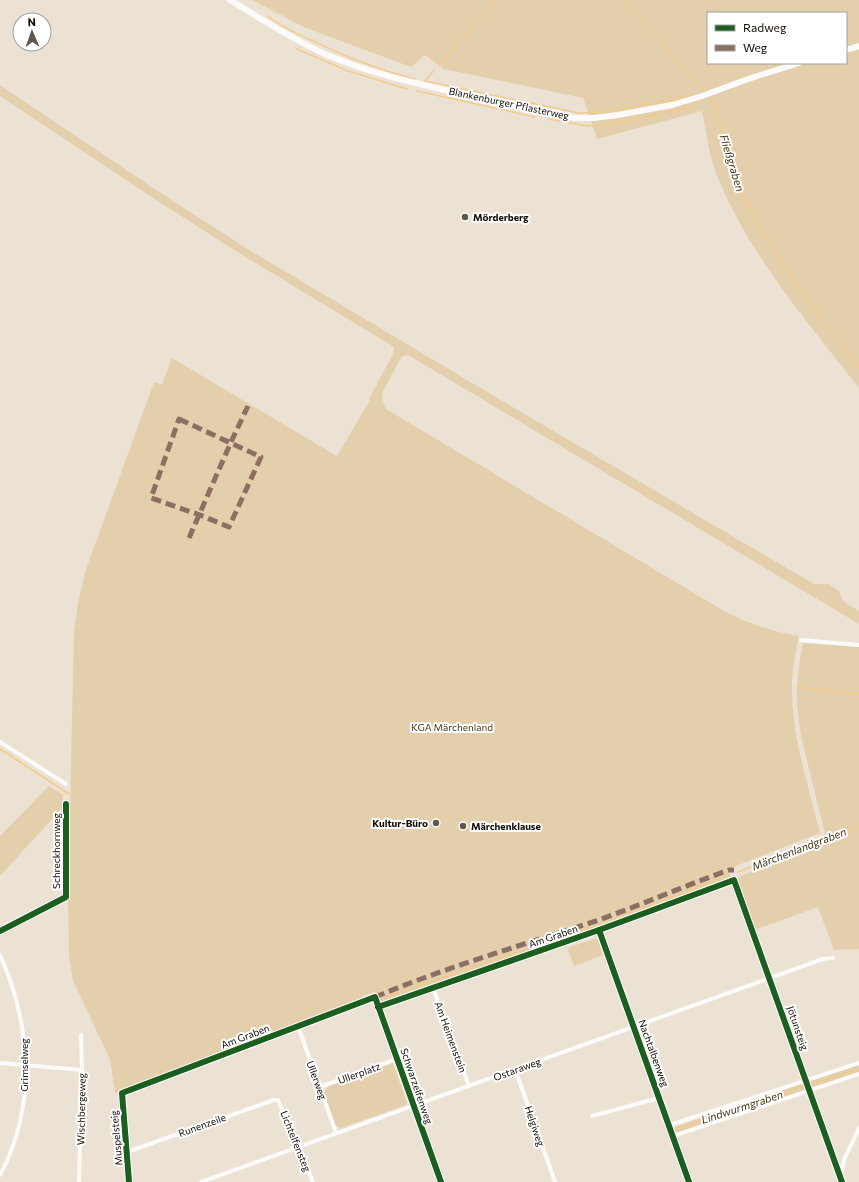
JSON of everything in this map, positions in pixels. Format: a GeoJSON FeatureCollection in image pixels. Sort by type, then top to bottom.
{"type":"FeatureCollection","features":[{"type":"Feature","properties":{"kind":"main road","name":"Blankenburger Pflasterweg"},"geometry":{"type":"LineString","coordinates":[[230,0],[291,37],[325,54],[353,65],[409,82],[560,115],[584,118],[618,115],[672,105],[797,64]]}},
{"type":"Feature","properties":{"kind":"main road"},"geometry":{"type":"LineString","coordinates":[[847,50],[859,46]]}},
{"type":"Feature","properties":{"kind":"street"},"geometry":{"type":"LineString","coordinates":[[801,640],[859,644]]}},
{"type":"Feature","properties":{"kind":"street"},"geometry":{"type":"LineString","coordinates":[[0,742],[66,784]]}},
{"type":"Feature","properties":{"kind":"street","name":"Schreckhornweg"},"geometry":{"type":"LineString","coordinates":[[0,931],[66,897],[66,804]]}},
{"type":"Feature","properties":{"kind":"street","name":"Am Graben"},"geometry":{"type":"LineString","coordinates":[[378,1007],[599,930],[734,880]]}},
{"type":"Feature","properties":{"kind":"street","name":"Jötunsteig"},"geometry":{"type":"LineString","coordinates":[[734,880],[842,1182]]}},
{"type":"Feature","properties":{"kind":"street","name":"Nachtalbenweg"},"geometry":{"type":"LineString","coordinates":[[599,930],[670,1125],[689,1182]]}},
{"type":"Feature","properties":{"kind":"street","name":"Grimselweg"},"geometry":{"type":"LineString","coordinates":[[0,954],[8,974],[20,1016],[24,1038],[26,1065],[25,1089],[21,1116],[14,1143],[0,1175]]}},
{"type":"Feature","properties":{"kind":"street","name":"Ostaraweg"},"geometry":{"type":"LineString","coordinates":[[201,1182],[633,1026],[823,959],[833,958]]}},
{"type":"Feature","properties":{"kind":"street","name":"Am Heimenstein"},"geometry":{"type":"LineString","coordinates":[[433,988],[468,1086]]}},
{"type":"Feature","properties":{"kind":"street","name":"Am Graben"},"geometry":{"type":"LineString","coordinates":[[122,1093],[375,997]]}},
{"type":"Feature","properties":{"kind":"street","name":"Schwarzelfenweg"},"geometry":{"type":"LineString","coordinates":[[375,997],[441,1182]]}},
{"type":"Feature","properties":{"kind":"street","name":"Ullerweg"},"geometry":{"type":"LineString","coordinates":[[298,1026],[336,1133]]}},
{"type":"Feature","properties":{"kind":"street","name":"Wischbergeweg"},"geometry":{"type":"LineString","coordinates":[[79,1182],[82,1070],[81,1035]]}},
{"type":"Feature","properties":{"kind":"street","name":"Ullerplatz"},"geometry":{"type":"LineString","coordinates":[[320,1087],[397,1059]]}},
{"type":"Feature","properties":{"kind":"street"},"geometry":{"type":"LineString","coordinates":[[0,1063],[82,1070]]}},
{"type":"Feature","properties":{"kind":"street"},"geometry":{"type":"LineString","coordinates":[[670,1125],[859,1063]]}},
{"type":"Feature","properties":{"kind":"street","name":"Helgiweg"},"geometry":{"type":"LineString","coordinates":[[515,1069],[555,1182]]}},
{"type":"Feature","properties":{"kind":"street"},"geometry":{"type":"LineString","coordinates":[[673,1136],[859,1074]]}},
{"type":"Feature","properties":{"kind":"street","name":"Muspelsteig"},"geometry":{"type":"LineString","coordinates":[[122,1093],[129,1182]]}},
{"type":"Feature","properties":{"kind":"street"},"geometry":{"type":"LineString","coordinates":[[592,1116],[659,1098]]}},
{"type":"Feature","properties":{"kind":"street","name":"Runenzeile"},"geometry":{"type":"LineString","coordinates":[[127,1152],[274,1100],[278,1100]]}},
{"type":"Feature","properties":{"kind":"street","name":"Lichtelfensteg"},"geometry":{"type":"LineString","coordinates":[[278,1100],[312,1182]]}},
{"type":"Feature","properties":{"kind":"street"},"geometry":{"type":"LineString","coordinates":[[841,1176],[844,1160],[859,1128]]}},
{"type":"Feature","properties":{"kind":"green space"},"geometry":{"type":"Polygon","coordinates":[[[252,0],[859,0],[859,388],[799,311],[761,259],[744,231],[729,203],[716,173],[702,111],[597,139],[583,98],[444,69],[425,55],[411,67],[306,28],[252,0]]]}},
{"type":"Feature","properties":{"kind":"green space","name":"KGA Märchenland"},"geometry":{"type":"Polygon","coordinates":[[[0,85],[156,190],[246,248],[814,584],[829,584],[839,591],[842,599],[847,604],[859,611],[859,624],[408,355],[402,356],[382,393],[386,409],[724,611],[760,626],[799,636],[792,678],[794,722],[801,759],[820,833],[728,869],[731,878],[600,928],[380,1004],[375,992],[363,996],[360,1000],[115,1093],[110,1059],[73,981],[69,955],[68,900],[74,631],[85,572],[154,382],[162,384],[172,358],[337,456],[370,400],[369,399],[393,354],[394,347],[231,248],[147,194],[0,96],[0,85]]]}},
{"type":"Feature","properties":{"kind":"green space"},"geometry":{"type":"Polygon","coordinates":[[[803,643],[859,647],[859,949],[834,950],[818,907],[754,930],[736,878],[827,842],[799,723],[797,690],[803,643]]]}},
{"type":"Feature","properties":{"kind":"green space"},"geometry":{"type":"Polygon","coordinates":[[[49,786],[63,795],[62,808],[0,876],[0,836],[49,786]]]}},
{"type":"Feature","properties":{"kind":"green space"},"geometry":{"type":"Polygon","coordinates":[[[597,938],[603,955],[574,966],[567,948],[597,938]]]}},
{"type":"Feature","properties":{"kind":"green space"},"geometry":{"type":"Polygon","coordinates":[[[389,1063],[393,1063],[407,1103],[406,1105],[341,1128],[336,1126],[324,1093],[328,1086],[389,1063]]]}},
{"type":"Feature","properties":{"kind":"green space"},"geometry":{"type":"Polygon","coordinates":[[[859,1065],[859,1073],[811,1088],[809,1081],[859,1065]]]}},
{"type":"Feature","properties":{"kind":"green space"},"geometry":{"type":"Polygon","coordinates":[[[800,1083],[805,1084],[805,1091],[678,1133],[674,1131],[675,1127],[800,1083]]]}},
{"type":"Feature","properties":{"kind":"waterway"},"geometry":{"type":"LineString","coordinates":[[439,65],[497,0]]}},
{"type":"Feature","properties":{"kind":"waterway","name":"Fließgraben"},"geometry":{"type":"LineString","coordinates":[[624,0],[706,93]]}},
{"type":"Feature","properties":{"kind":"waterway"},"geometry":{"type":"LineString","coordinates":[[268,16],[299,35],[336,52],[375,67],[415,79]]}},
{"type":"Feature","properties":{"kind":"waterway"},"geometry":{"type":"LineString","coordinates":[[297,49],[348,71],[407,89]]}},
{"type":"Feature","properties":{"kind":"waterway"},"geometry":{"type":"LineString","coordinates":[[435,69],[425,81],[579,113],[608,112],[691,95]]}},
{"type":"Feature","properties":{"kind":"waterway"},"geometry":{"type":"LineString","coordinates":[[417,91],[535,117]]}},
{"type":"Feature","properties":{"kind":"waterway","name":"Fließgraben"},"geometry":{"type":"LineString","coordinates":[[708,96],[715,104],[741,194],[785,268],[833,333]]}},
{"type":"Feature","properties":{"kind":"waterway"},"geometry":{"type":"LineString","coordinates":[[548,119],[588,126],[601,125],[694,106]]}},
{"type":"Feature","properties":{"kind":"waterway","name":"Fließgraben"},"geometry":{"type":"LineString","coordinates":[[839,340],[859,368]]}},
{"type":"Feature","properties":{"kind":"waterway"},"geometry":{"type":"LineString","coordinates":[[797,687],[859,694]]}},
{"type":"Feature","properties":{"kind":"waterway"},"geometry":{"type":"LineString","coordinates":[[0,749],[69,794]]}},
{"type":"Feature","properties":{"kind":"waterway","name":"Märchenlandgraben"},"geometry":{"type":"LineString","coordinates":[[738,872],[859,826]]}},
{"type":"Feature","properties":{"kind":"waterway","name":"Märchenlandgraben"},"geometry":{"type":"LineString","coordinates":[[601,925],[727,876]]}},
{"type":"Feature","properties":{"kind":"waterway","name":"Märchenlandgraben"},"geometry":{"type":"LineString","coordinates":[[381,998],[594,927]]}},
{"type":"Feature","properties":{"kind":"waterway","name":"Lindwurmgraben"},"geometry":{"type":"LineString","coordinates":[[813,1084],[859,1069]]}},
{"type":"Feature","properties":{"kind":"waterway","name":"Lindwurmgraben"},"geometry":{"type":"LineString","coordinates":[[680,1128],[804,1086]]}},
{"type":"Feature","properties":{"kind":"marked path"},"geometry":{"type":"LineString","coordinates":[[189,538],[248,406]]}},
{"type":"Feature","properties":{"kind":"marked path"},"geometry":{"type":"LineString","coordinates":[[179,419],[261,457],[229,527],[151,498],[179,419]]}},
{"type":"Feature","properties":{"kind":"marked path"},"geometry":{"type":"LineString","coordinates":[[375,997],[457,966],[596,921],[712,876],[729,870],[734,870]]}},
{"type":"Feature","properties":{"kind":"cycle path"},"geometry":{"type":"LineString","coordinates":[[0,931],[66,897],[66,804]]}},
{"type":"Feature","properties":{"kind":"cycle path"},"geometry":{"type":"LineString","coordinates":[[378,1007],[599,930],[734,880],[842,1182]]}},
{"type":"Feature","properties":{"kind":"cycle path"},"geometry":{"type":"LineString","coordinates":[[599,930],[689,1182]]}},
{"type":"Feature","properties":{"kind":"cycle path"},"geometry":{"type":"LineString","coordinates":[[129,1182],[122,1093],[375,997],[441,1182]]}},
{"type":"Feature","properties":{"kind":"place","name":"Mörderberg"},"geometry":{"type":"Point","coordinates":[465,217]}},
{"type":"Feature","properties":{"kind":"place","name":"Kultur-Büro"},"geometry":{"type":"Point","coordinates":[436,823]}},
{"type":"Feature","properties":{"kind":"place","name":"Märchenklause"},"geometry":{"type":"Point","coordinates":[463,826]}}]}
